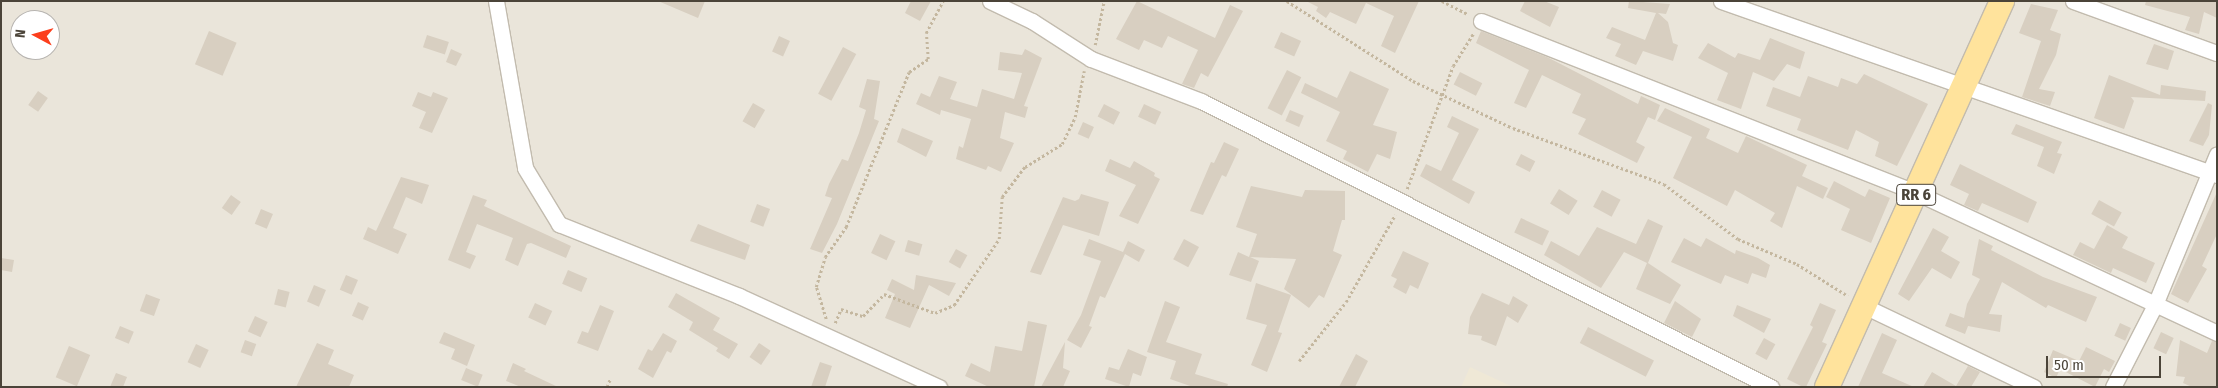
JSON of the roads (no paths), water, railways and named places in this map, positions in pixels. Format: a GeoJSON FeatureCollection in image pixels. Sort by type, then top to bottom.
{"type":"FeatureCollection","features":[{"type":"Feature","properties":{"kind":"main road","name":"RR 6"},"geometry":{"type":"LineString","coordinates":[[1827,387],[1917,193],[2002,1]]}},
{"type":"Feature","properties":{"kind":"street"},"geometry":{"type":"LineString","coordinates":[[496,1],[525,168],[559,224],[829,336],[939,387]]}},
{"type":"Feature","properties":{"kind":"street"},"geometry":{"type":"LineString","coordinates":[[990,1],[1032,21],[1090,59],[1201,101],[1771,387]]}},
{"type":"Feature","properties":{"kind":"street"},"geometry":{"type":"LineString","coordinates":[[1722,1],[2213,174]]}},
{"type":"Feature","properties":{"kind":"street"},"geometry":{"type":"LineString","coordinates":[[2073,1],[2217,53]]}},
{"type":"Feature","properties":{"kind":"street"},"geometry":{"type":"LineString","coordinates":[[1481,21],[1917,193],[2154,307],[2217,333]]}},
{"type":"Feature","properties":{"kind":"street"},"geometry":{"type":"LineString","coordinates":[[2113,387],[2154,307],[2213,174],[2217,154]]}},
{"type":"Feature","properties":{"kind":"street"},"geometry":{"type":"LineString","coordinates":[[1864,306],[2034,387]]}}]}
